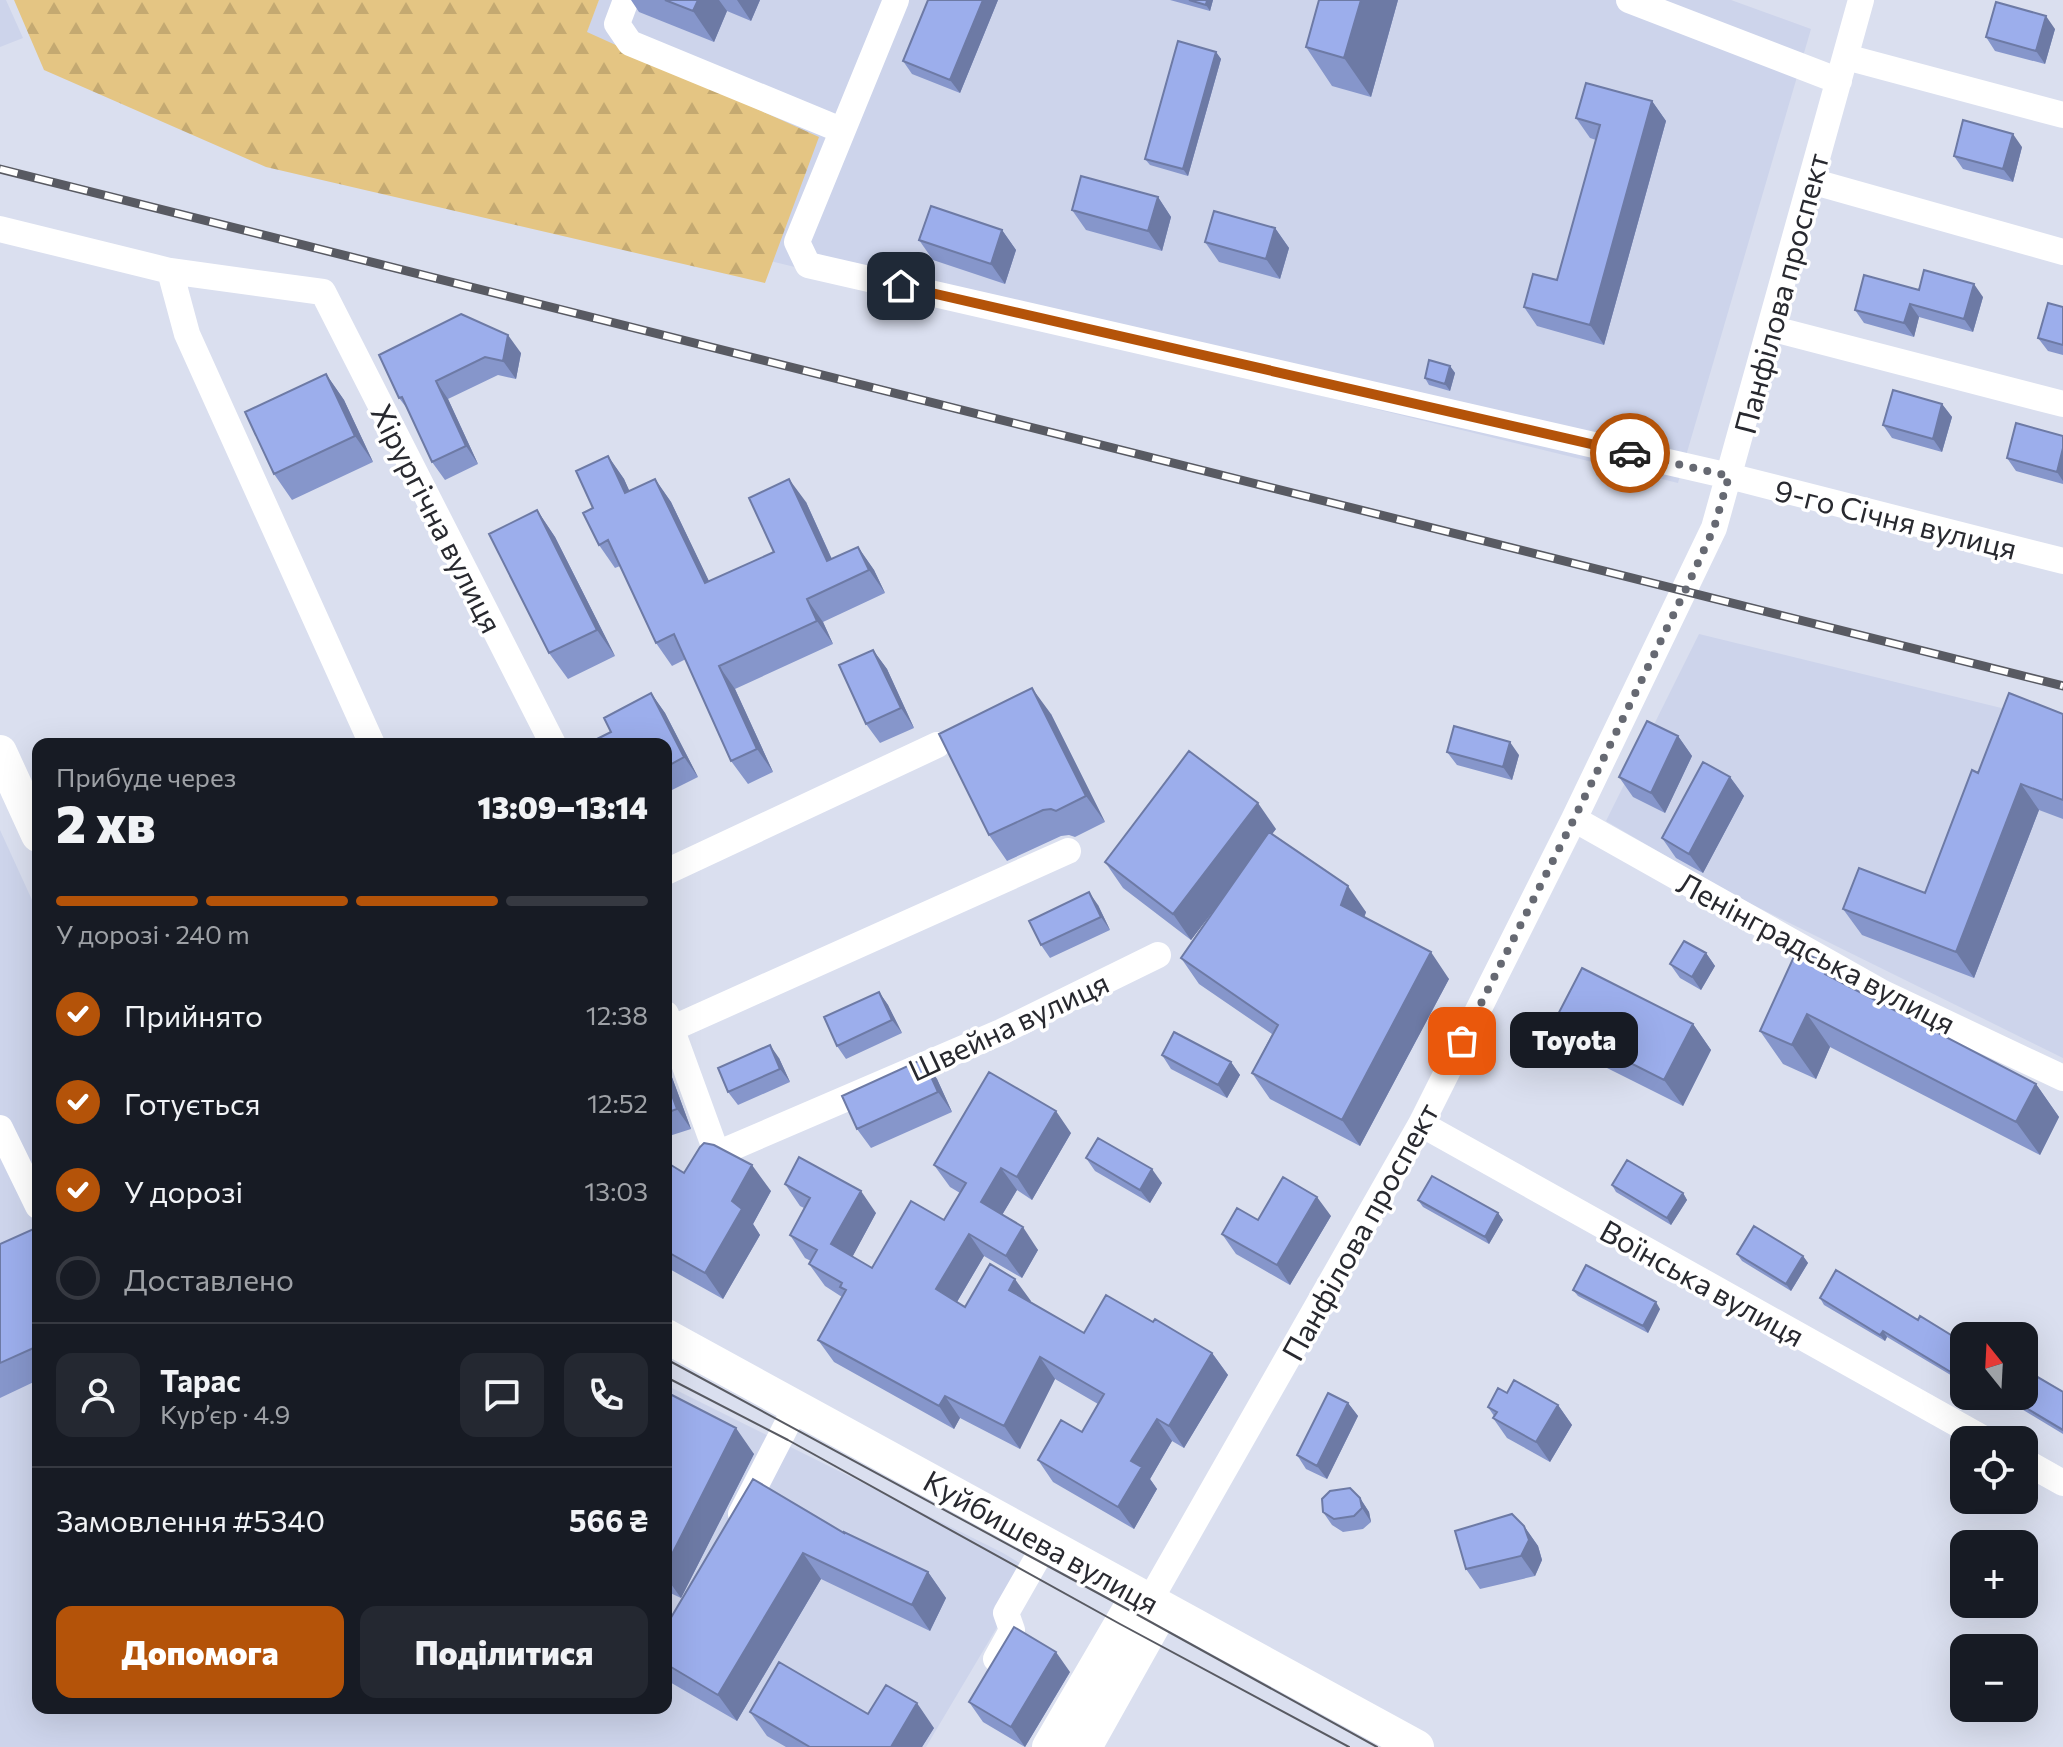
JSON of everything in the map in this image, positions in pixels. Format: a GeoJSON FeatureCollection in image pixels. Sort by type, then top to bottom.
{"type":"FeatureCollection","features":[{"type":"Feature","properties":{"kind":"main road"},"geometry":{"type":"LineString","coordinates":[[0,752],[32,822]]}},
{"type":"Feature","properties":{"kind":"main road","name":"Куйбишева вулиця"},"geometry":{"type":"LineString","coordinates":[[672,1339],[1046,1543],[1139,1605],[1417,1747]]}},
{"type":"Feature","properties":{"kind":"main road"},"geometry":{"type":"LineString","coordinates":[[1085,1747],[1154,1624],[1139,1605]]}},
{"type":"Feature","properties":{"kind":"main road","name":"Панфілова проспект"},"geometry":{"type":"LineString","coordinates":[[1049,1747],[1139,1605]]}},
{"type":"Feature","properties":{"kind":"street"},"geometry":{"type":"LineString","coordinates":[[626,0],[617,24],[630,43],[841,130],[896,0]]}},
{"type":"Feature","properties":{"kind":"street"},"geometry":{"type":"LineString","coordinates":[[1629,0],[1842,69],[2063,115]]}},
{"type":"Feature","properties":{"kind":"street","name":"Панфілова проспект"},"geometry":{"type":"LineString","coordinates":[[1139,1605],[1421,1124],[1574,819],[1714,528],[1861,0]]}},
{"type":"Feature","properties":{"kind":"street","name":"9-го Січня вулиця"},"geometry":{"type":"LineString","coordinates":[[841,130],[797,242],[808,265],[1729,476],[2063,561]]}},
{"type":"Feature","properties":{"kind":"street"},"geometry":{"type":"LineString","coordinates":[[1811,181],[2063,252]]}},
{"type":"Feature","properties":{"kind":"street"},"geometry":{"type":"LineString","coordinates":[[0,229],[170,271],[187,334],[369,738]]}},
{"type":"Feature","properties":{"kind":"street","name":"Хірургічна вулиця"},"geometry":{"type":"LineString","coordinates":[[170,271],[323,292],[550,738]]}},
{"type":"Feature","properties":{"kind":"street"},"geometry":{"type":"LineString","coordinates":[[1770,328],[2063,404]]}},
{"type":"Feature","properties":{"kind":"street"},"geometry":{"type":"LineString","coordinates":[[672,869],[937,745]]}},
{"type":"Feature","properties":{"kind":"street","name":"Ленінградська вулиця"},"geometry":{"type":"LineString","coordinates":[[1574,819],[1883,993],[2063,1078]]}},
{"type":"Feature","properties":{"kind":"street","name":"Швейна вулиця"},"geometry":{"type":"LineString","coordinates":[[672,1019],[1068,851]]}},
{"type":"Feature","properties":{"kind":"street","name":"Швейна вулиця"},"geometry":{"type":"LineString","coordinates":[[672,1032],[717,1154],[1001,1032],[1158,955]]}},
{"type":"Feature","properties":{"kind":"street","name":"Воїнська вулиця"},"geometry":{"type":"LineString","coordinates":[[1421,1124],[1961,1426]]}},
{"type":"Feature","properties":{"kind":"street"},"geometry":{"type":"LineString","coordinates":[[0,1128],[32,1194]]}},
{"type":"Feature","properties":{"kind":"street"},"geometry":{"type":"LineString","coordinates":[[731,1534],[796,1407]]}},
{"type":"Feature","properties":{"kind":"street"},"geometry":{"type":"LineString","coordinates":[[2038,1469],[2063,1483]]}},
{"type":"Feature","properties":{"kind":"street"},"geometry":{"type":"LineString","coordinates":[[985,1680],[1012,1630],[1006,1613],[1046,1543]]}},
{"type":"Feature","properties":{"kind":"shaded area"},"geometry":{"type":"Polygon","coordinates":[[[0,0],[6,0],[23,38],[0,47],[0,0]]]}},
{"type":"Feature","properties":{"kind":"shaded area"},"geometry":{"type":"Polygon","coordinates":[[[599,0],[1731,0],[1811,29],[1678,483],[521,200],[599,0]]]}},
{"type":"Feature","properties":{"kind":"shaded area"},"geometry":{"type":"Polygon","coordinates":[[[1699,634],[2063,723],[2063,1058],[1733,895],[1606,821],[1699,634]]]}},
{"type":"Feature","properties":{"kind":"shaded area"},"geometry":{"type":"Polygon","coordinates":[[[0,830],[32,900],[32,1714],[672,1714],[672,1388],[1003,1553],[1031,1570],[926,1747],[0,1747],[0,830]]]}},
{"type":"Feature","properties":{"kind":"green space"},"geometry":{"type":"Polygon","coordinates":[[[14,0],[599,0],[587,32],[819,137],[765,283],[266,167],[44,70],[14,0]]]}},
{"type":"Feature","properties":{"kind":"building"},"geometry":{"type":"Polygon","coordinates":[[[665,0],[698,0],[693,11],[665,0]]]}},
{"type":"Feature","properties":{"kind":"building"},"geometry":{"type":"Polygon","coordinates":[[[928,0],[983,0],[950,80],[903,61],[928,0]]]}},
{"type":"Feature","properties":{"kind":"building"},"geometry":{"type":"Polygon","coordinates":[[[1189,0],[1207,0],[1206,5],[1189,0]]]}},
{"type":"Feature","properties":{"kind":"building"},"geometry":{"type":"Polygon","coordinates":[[[1319,0],[1361,0],[1344,58],[1306,47],[1319,0]]]}},
{"type":"Feature","properties":{"kind":"building"},"geometry":{"type":"Polygon","coordinates":[[[1996,2],[2046,16],[2036,51],[1986,37],[1996,2]]]}},
{"type":"Feature","properties":{"kind":"building"},"geometry":{"type":"Polygon","coordinates":[[[1178,41],[1216,52],[1183,169],[1145,159],[1178,41]]]}},
{"type":"Feature","properties":{"kind":"building"},"geometry":{"type":"Polygon","coordinates":[[[1586,83],[1652,101],[1590,325],[1524,307],[1533,274],[1557,280],[1600,125],[1576,118],[1586,83]]]}},
{"type":"Feature","properties":{"kind":"building"},"geometry":{"type":"Polygon","coordinates":[[[1963,120],[2013,134],[2003,169],[1954,156],[1963,120]]]}},
{"type":"Feature","properties":{"kind":"building"},"geometry":{"type":"Polygon","coordinates":[[[1081,176],[1158,197],[1148,231],[1072,210],[1081,176]]]}},
{"type":"Feature","properties":{"kind":"building"},"geometry":{"type":"Polygon","coordinates":[[[931,206],[1002,230],[991,264],[919,240],[931,206]]]}},
{"type":"Feature","properties":{"kind":"building"},"geometry":{"type":"Polygon","coordinates":[[[1214,211],[1275,228],[1266,259],[1205,242],[1214,211]]]}},
{"type":"Feature","properties":{"kind":"building"},"geometry":{"type":"Polygon","coordinates":[[[1924,270],[1974,284],[1964,319],[1910,304],[1904,323],[1855,310],[1864,275],[1919,290],[1924,270]]]}},
{"type":"Feature","properties":{"kind":"building"},"geometry":{"type":"Polygon","coordinates":[[[2048,303],[2063,307],[2063,345],[2038,338],[2048,303]]]}},
{"type":"Feature","properties":{"kind":"building"},"geometry":{"type":"Polygon","coordinates":[[[461,314],[508,335],[503,361],[485,357],[436,381],[466,446],[432,462],[379,355],[461,314]]]}},
{"type":"Feature","properties":{"kind":"building"},"geometry":{"type":"Polygon","coordinates":[[[1429,360],[1450,366],[1445,384],[1425,378],[1429,360]]]}},
{"type":"Feature","properties":{"kind":"building"},"geometry":{"type":"Polygon","coordinates":[[[326,374],[355,436],[274,474],[245,412],[326,374]]]}},
{"type":"Feature","properties":{"kind":"building"},"geometry":{"type":"Polygon","coordinates":[[[1893,390],[1942,404],[1933,439],[1883,425],[1893,390]]]}},
{"type":"Feature","properties":{"kind":"building"},"geometry":{"type":"Polygon","coordinates":[[[2016,423],[2063,436],[2057,472],[2007,458],[2016,423]]]}},
{"type":"Feature","properties":{"kind":"building"},"geometry":{"type":"Polygon","coordinates":[[[608,456],[625,493],[655,479],[705,583],[774,552],[749,498],[789,479],[827,561],[858,547],[869,570],[807,599],[817,621],[719,666],[757,749],[731,761],[674,634],[656,643],[608,540],[599,545],[583,513],[593,508],[576,471],[608,456]]]}},
{"type":"Feature","properties":{"kind":"building"},"geometry":{"type":"Polygon","coordinates":[[[537,510],[597,630],[549,653],[489,534],[537,510]]]}},
{"type":"Feature","properties":{"kind":"building"},"geometry":{"type":"Polygon","coordinates":[[[873,650],[901,708],[866,724],[839,665],[873,650]]]}},
{"type":"Feature","properties":{"kind":"building"},"geometry":{"type":"Polygon","coordinates":[[[1032,688],[1086,796],[1056,811],[1043,810],[989,835],[939,734],[1032,688]]]}},
{"type":"Feature","properties":{"kind":"building"},"geometry":{"type":"Polygon","coordinates":[[[651,693],[684,757],[672,764],[672,738],[599,738],[611,732],[604,718],[651,693]]]}},
{"type":"Feature","properties":{"kind":"building"},"geometry":{"type":"Polygon","coordinates":[[[2009,693],[2063,714],[2063,800],[2021,784],[1956,952],[1843,909],[1859,868],[1925,893],[1972,770],[1978,773],[2009,693]]]}},
{"type":"Feature","properties":{"kind":"building"},"geometry":{"type":"Polygon","coordinates":[[[1647,721],[1678,736],[1651,793],[1619,777],[1647,721]]]}},
{"type":"Feature","properties":{"kind":"building"},"geometry":{"type":"Polygon","coordinates":[[[1454,726],[1510,742],[1503,767],[1447,752],[1454,726]]]}},
{"type":"Feature","properties":{"kind":"building"},"geometry":{"type":"Polygon","coordinates":[[[1189,751],[1258,803],[1173,914],[1105,862],[1189,751]]]}},
{"type":"Feature","properties":{"kind":"building"},"geometry":{"type":"Polygon","coordinates":[[[1703,762],[1730,777],[1689,854],[1662,838],[1703,762]]]}},
{"type":"Feature","properties":{"kind":"building"},"geometry":{"type":"Polygon","coordinates":[[[1269,832],[1348,886],[1341,905],[1431,952],[1342,1120],[1252,1073],[1278,1025],[1181,958],[1269,832]]]}},
{"type":"Feature","properties":{"kind":"building"},"geometry":{"type":"Polygon","coordinates":[[[1089,892],[1101,917],[1041,945],[1029,921],[1089,892]]]}},
{"type":"Feature","properties":{"kind":"building"},"geometry":{"type":"Polygon","coordinates":[[[1684,941],[1706,953],[1692,977],[1670,964],[1684,941]]]}},
{"type":"Feature","properties":{"kind":"building"},"geometry":{"type":"Polygon","coordinates":[[[1797,950],[1829,964],[1825,974],[2036,1084],[2016,1122],[1807,1014],[1792,1045],[1760,1031],[1797,950]]]}},
{"type":"Feature","properties":{"kind":"building"},"geometry":{"type":"Polygon","coordinates":[[[1582,968],[1693,1024],[1664,1080],[1553,1024],[1582,968]]]}},
{"type":"Feature","properties":{"kind":"building"},"geometry":{"type":"Polygon","coordinates":[[[879,992],[892,1020],[837,1046],[824,1017],[879,992]]]}},
{"type":"Feature","properties":{"kind":"building"},"geometry":{"type":"Polygon","coordinates":[[[1174,1032],[1231,1062],[1218,1085],[1162,1055],[1174,1032]]]}},
{"type":"Feature","properties":{"kind":"building"},"geometry":{"type":"Polygon","coordinates":[[[770,1045],[780,1069],[728,1092],[718,1068],[770,1045]]]}},
{"type":"Feature","properties":{"kind":"building"},"geometry":{"type":"Polygon","coordinates":[[[923,1059],[938,1092],[857,1129],[842,1096],[923,1059]]]}},
{"type":"Feature","properties":{"kind":"building"},"geometry":{"type":"Polygon","coordinates":[[[989,1072],[1056,1111],[1017,1177],[1001,1168],[981,1202],[1023,1227],[1006,1256],[969,1234],[936,1289],[965,1307],[990,1264],[1015,1279],[1009,1290],[1084,1333],[1106,1295],[1153,1322],[1155,1319],[1212,1353],[1169,1426],[1157,1419],[1131,1461],[1142,1467],[1118,1507],[1038,1460],[1061,1420],[1082,1432],[1104,1394],[1040,1357],[1004,1426],[945,1396],[939,1406],[818,1340],[846,1290],[840,1287],[842,1283],[809,1264],[817,1250],[790,1235],[810,1198],[785,1184],[799,1157],[861,1191],[831,1244],[872,1268],[911,1201],[944,1220],[966,1183],[934,1165],[989,1072]]]}},
{"type":"Feature","properties":{"kind":"building"},"geometry":{"type":"Polygon","coordinates":[[[1098,1138],[1152,1169],[1140,1190],[1086,1158],[1098,1138]]]}},
{"type":"Feature","properties":{"kind":"building"},"geometry":{"type":"Polygon","coordinates":[[[704,1143],[714,1145],[752,1165],[732,1201],[742,1209],[705,1273],[672,1254],[672,1166],[684,1173],[704,1143]]]}},
{"type":"Feature","properties":{"kind":"building"},"geometry":{"type":"Polygon","coordinates":[[[1627,1160],[1683,1193],[1667,1218],[1612,1185],[1627,1160]]]}},
{"type":"Feature","properties":{"kind":"building"},"geometry":{"type":"Polygon","coordinates":[[[1432,1176],[1498,1213],[1485,1237],[1418,1200],[1432,1176]]]}},
{"type":"Feature","properties":{"kind":"building"},"geometry":{"type":"Polygon","coordinates":[[[1283,1177],[1317,1197],[1277,1265],[1222,1234],[1237,1208],[1258,1220],[1283,1177]]]}},
{"type":"Feature","properties":{"kind":"building"},"geometry":{"type":"Polygon","coordinates":[[[1754,1226],[1803,1256],[1786,1284],[1737,1254],[1754,1226]]]}},
{"type":"Feature","properties":{"kind":"building"},"geometry":{"type":"Polygon","coordinates":[[[32,1230],[32,1349],[0,1363],[0,1244],[32,1230]]]}},
{"type":"Feature","properties":{"kind":"building"},"geometry":{"type":"Polygon","coordinates":[[[1586,1265],[1656,1302],[1643,1326],[1573,1290],[1586,1265]]]}},
{"type":"Feature","properties":{"kind":"building"},"geometry":{"type":"Polygon","coordinates":[[[1836,1270],[1918,1320],[1920,1316],[1950,1334],[1950,1372],[1883,1331],[1880,1335],[1820,1298],[1836,1270]]]}},
{"type":"Feature","properties":{"kind":"building"},"geometry":{"type":"Polygon","coordinates":[[[2038,1377],[2063,1392],[2063,1430],[2029,1410],[2038,1410],[2038,1377]]]}},
{"type":"Feature","properties":{"kind":"building"},"geometry":{"type":"Polygon","coordinates":[[[1514,1380],[1558,1405],[1536,1442],[1493,1418],[1497,1412],[1488,1407],[1498,1388],[1507,1393],[1514,1380]]]}},
{"type":"Feature","properties":{"kind":"building"},"geometry":{"type":"Polygon","coordinates":[[[1328,1393],[1348,1403],[1317,1466],[1297,1455],[1328,1393]]]}},
{"type":"Feature","properties":{"kind":"building"},"geometry":{"type":"Polygon","coordinates":[[[672,1395],[736,1428],[672,1554],[672,1395]]]}},
{"type":"Feature","properties":{"kind":"building"},"geometry":{"type":"Polygon","coordinates":[[[753,1479],[844,1533],[928,1572],[912,1605],[803,1553],[718,1695],[672,1668],[672,1616],[753,1479]]]}},
{"type":"Feature","properties":{"kind":"building"},"geometry":{"type":"Polygon","coordinates":[[[1350,1488],[1360,1498],[1362,1508],[1354,1516],[1334,1519],[1323,1512],[1322,1499],[1330,1491],[1350,1488]]]}},
{"type":"Feature","properties":{"kind":"building"},"geometry":{"type":"Polygon","coordinates":[[[1512,1514],[1524,1526],[1529,1540],[1521,1556],[1466,1569],[1455,1531],[1512,1514]]]}},
{"type":"Feature","properties":{"kind":"building"},"geometry":{"type":"Polygon","coordinates":[[[1014,1627],[1056,1652],[1011,1727],[969,1702],[1014,1627]]]}},
{"type":"Feature","properties":{"kind":"building"},"geometry":{"type":"Polygon","coordinates":[[[779,1662],[868,1714],[886,1685],[917,1703],[891,1747],[810,1747],[750,1712],[779,1662]]]}},
{"type":"Feature","properties":{"kind":"tram line"},"geometry":{"type":"LineString","coordinates":[[672,1362],[1377,1747]]}},
{"type":"Feature","properties":{"kind":"tram line"},"geometry":{"type":"LineString","coordinates":[[672,1380],[788,1440],[1349,1747]]}},
{"type":"Feature","properties":{"kind":"railway"},"geometry":{"type":"LineString","coordinates":[[0,169],[2063,686]]}},
{"type":"Feature","properties":{"kind":"way so far"},"geometry":{"type":"LineString","coordinates":[[1462,1041],[1685,591],[1714,528],[1729,476],[1630,453]]}},
{"type":"Feature","properties":{"kind":"place","name":"Toyota"},"geometry":{"type":"Point","coordinates":[1462,1041]}},
{"type":"Feature","properties":{"kind":"route"},"geometry":{"type":"LineString","coordinates":[[901,286],[1630,453]]}}]}
